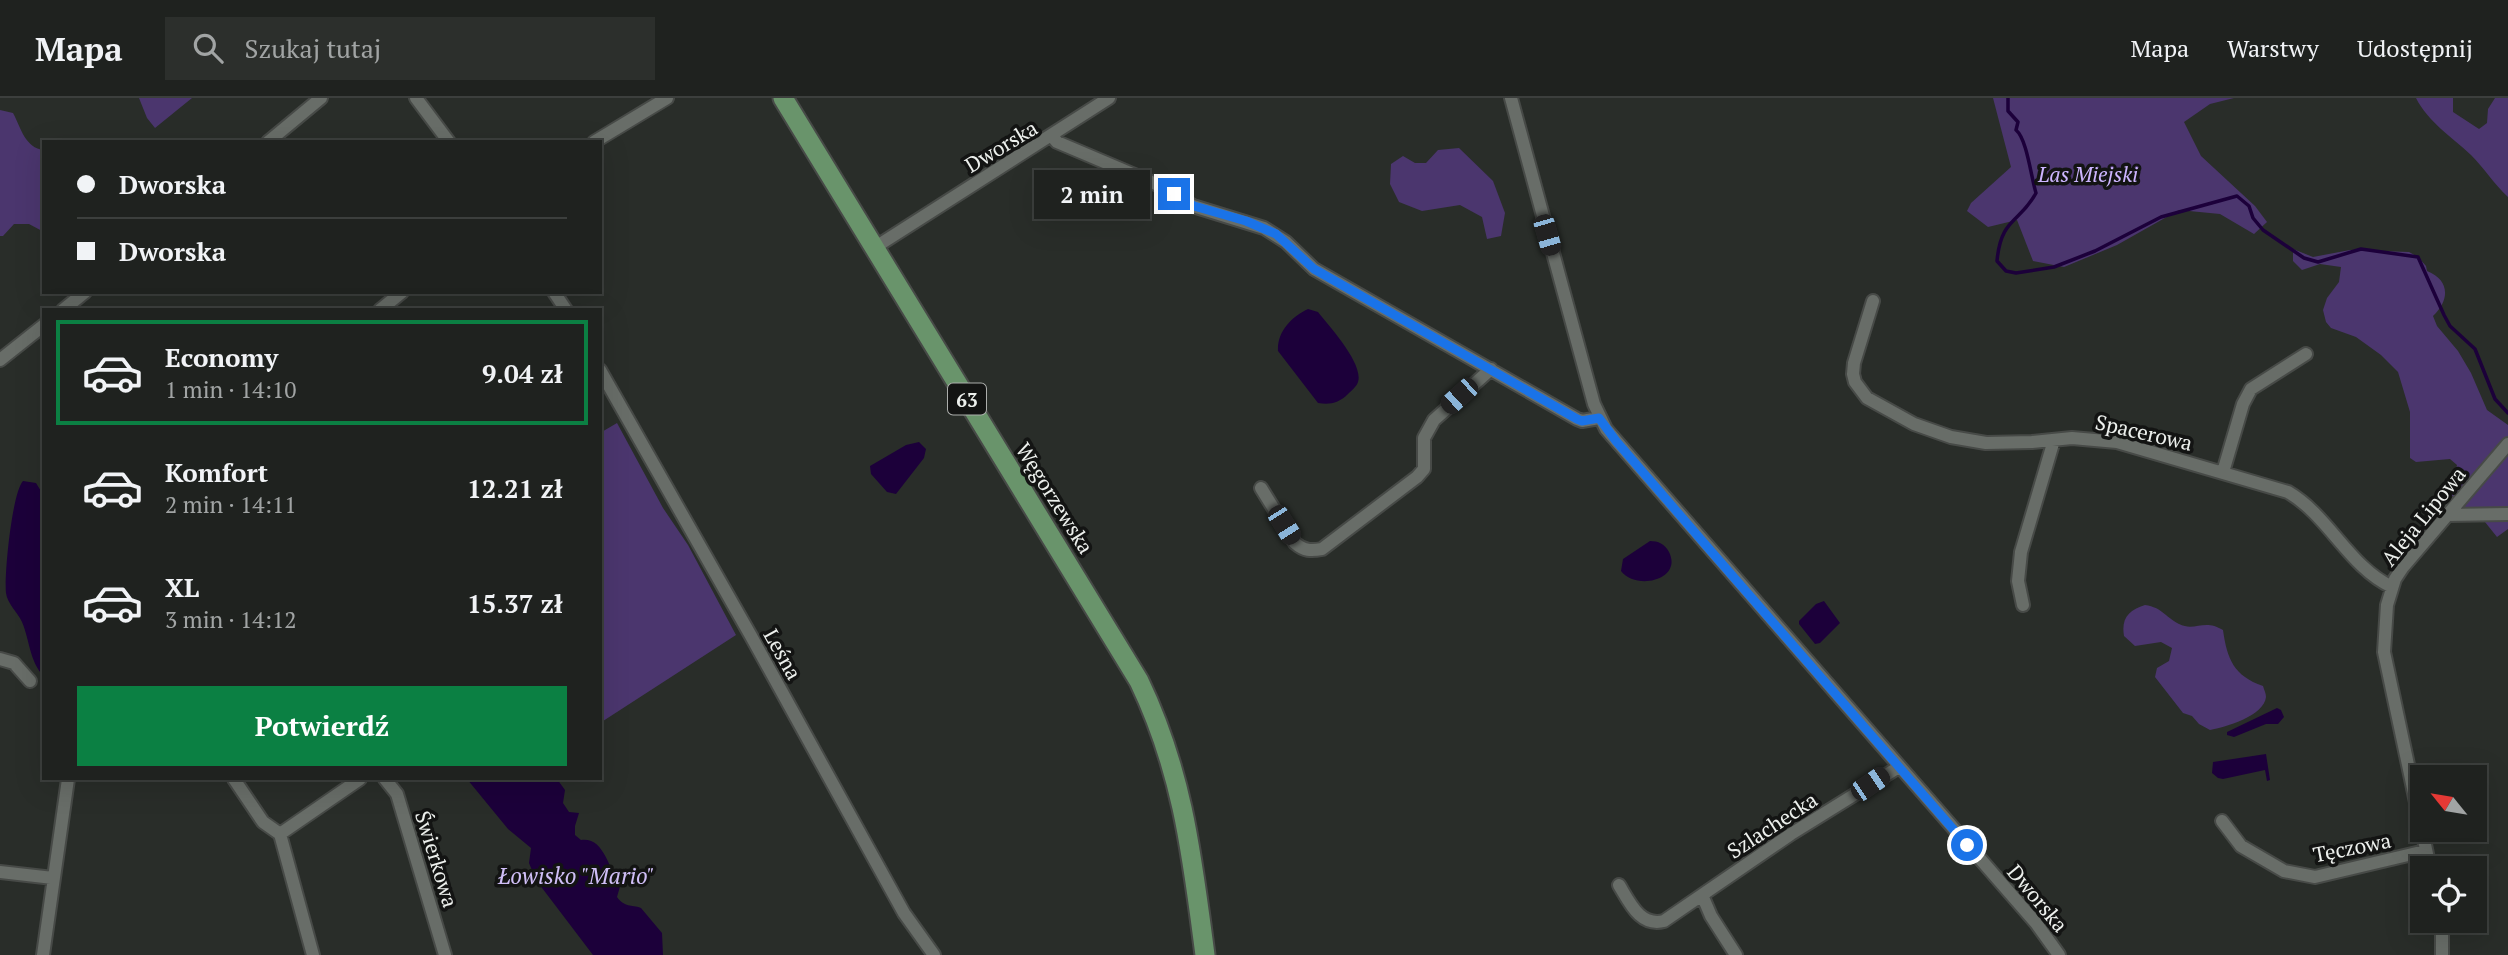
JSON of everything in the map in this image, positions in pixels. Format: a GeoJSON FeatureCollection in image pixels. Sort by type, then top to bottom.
{"type":"FeatureCollection","features":[{"type":"Feature","properties":{"kind":"main road","name":"Węgorzewska"},"geometry":{"type":"LineString","coordinates":[[783,98],[1116,640],[1149,701],[1175,773],[1188,828],[1205,955]]}},
{"type":"Feature","properties":{"kind":"street"},"geometry":{"type":"LineString","coordinates":[[270,140],[321,98]]}},
{"type":"Feature","properties":{"kind":"street"},"geometry":{"type":"LineString","coordinates":[[416,98],[448,140]]}},
{"type":"Feature","properties":{"kind":"street"},"geometry":{"type":"LineString","coordinates":[[597,140],[667,98]]}},
{"type":"Feature","properties":{"kind":"street"},"geometry":{"type":"LineString","coordinates":[[1051,135],[1109,98]]}},
{"type":"Feature","properties":{"kind":"street"},"geometry":{"type":"LineString","coordinates":[[1511,98],[1599,418]]}},
{"type":"Feature","properties":{"kind":"street","name":"Dworska"},"geometry":{"type":"LineString","coordinates":[[874,248],[1051,135],[1057,142],[1156,184],[1194,206],[1246,221],[1276,234],[1314,269],[1582,421],[1599,418],[1616,441],[2036,923],[2059,955]]}},
{"type":"Feature","properties":{"kind":"street"},"geometry":{"type":"LineString","coordinates":[[65,308],[83,294]]}},
{"type":"Feature","properties":{"kind":"street"},"geometry":{"type":"LineString","coordinates":[[382,308],[400,294]]}},
{"type":"Feature","properties":{"kind":"street","name":"Spacerowa"},"geometry":{"type":"LineString","coordinates":[[1873,301],[1860,341],[1853,374],[1855,382],[1867,398],[1914,424],[1951,437],[1986,443],[2092,438],[2117,442],[2288,492],[2299,498],[2370,574],[2392,587]]}},
{"type":"Feature","properties":{"kind":"street"},"geometry":{"type":"LineString","coordinates":[[0,360],[42,327]]}},
{"type":"Feature","properties":{"kind":"street"},"geometry":{"type":"LineString","coordinates":[[2223,472],[2243,404],[2251,389],[2306,354]]}},
{"type":"Feature","properties":{"kind":"street"},"geometry":{"type":"LineString","coordinates":[[1261,488],[1295,543],[1312,551],[1322,549],[1417,477],[1424,469],[1424,438],[1434,420],[1491,369]]}},
{"type":"Feature","properties":{"kind":"street","name":"Leśna"},"geometry":{"type":"LineString","coordinates":[[602,374],[904,913],[934,955]]}},
{"type":"Feature","properties":{"kind":"street"},"geometry":{"type":"LineString","coordinates":[[2024,605],[2018,581],[2021,552],[2054,440]]}},
{"type":"Feature","properties":{"kind":"street","name":"Aleja Lipowa"},"geometry":{"type":"LineString","coordinates":[[2426,856],[2384,652],[2387,605],[2392,587],[2403,567],[2508,444]]}},
{"type":"Feature","properties":{"kind":"street"},"geometry":{"type":"LineString","coordinates":[[2447,515],[2508,514]]}},
{"type":"Feature","properties":{"kind":"street"},"geometry":{"type":"LineString","coordinates":[[0,659],[14,663],[30,681]]}},
{"type":"Feature","properties":{"kind":"street","name":"Szlachecka"},"geometry":{"type":"LineString","coordinates":[[1619,885],[1636,912],[1649,922],[1664,921],[1791,834],[1899,767]]}},
{"type":"Feature","properties":{"kind":"street"},"geometry":{"type":"LineString","coordinates":[[43,955],[68,780]]}},
{"type":"Feature","properties":{"kind":"street"},"geometry":{"type":"LineString","coordinates":[[234,780],[263,822],[280,834],[313,955]]}},
{"type":"Feature","properties":{"kind":"street"},"geometry":{"type":"LineString","coordinates":[[280,834],[359,780]]}},
{"type":"Feature","properties":{"kind":"street","name":"Świerkowa"},"geometry":{"type":"LineString","coordinates":[[386,780],[397,794],[445,955]]}},
{"type":"Feature","properties":{"kind":"street","name":"Tęczowa"},"geometry":{"type":"LineString","coordinates":[[2222,821],[2241,846],[2284,872],[2315,877],[2425,851]]}},
{"type":"Feature","properties":{"kind":"street"},"geometry":{"type":"LineString","coordinates":[[0,872],[53,878]]}},
{"type":"Feature","properties":{"kind":"street"},"geometry":{"type":"LineString","coordinates":[[1702,895],[1711,916],[1736,955]]}},
{"type":"Feature","properties":{"kind":"street"},"geometry":{"type":"LineString","coordinates":[[2442,933],[2442,955]]}},
{"type":"Feature","properties":{"kind":"green space"},"geometry":{"type":"Polygon","coordinates":[[[139,98],[192,98],[155,128],[147,118],[139,98]]]}},
{"type":"Feature","properties":{"kind":"green space","name":"Las Miejski"},"geometry":{"type":"Polygon","coordinates":[[[1993,98],[2234,98],[2210,104],[2184,122],[2201,156],[2255,206],[2267,222],[2254,234],[2220,214],[2179,210],[2117,245],[2064,267],[2033,261],[2017,220],[1988,227],[1967,211],[1971,203],[2011,167],[1993,98]]]}},
{"type":"Feature","properties":{"kind":"green space"},"geometry":{"type":"Polygon","coordinates":[[[2416,98],[2453,98],[2453,112],[2479,129],[2487,123],[2488,109],[2495,98],[2508,98],[2508,197],[2471,155],[2433,122],[2416,98]]]}},
{"type":"Feature","properties":{"kind":"green space"},"geometry":{"type":"Polygon","coordinates":[[[0,110],[13,113],[28,141],[42,149],[42,231],[29,224],[14,224],[0,236],[0,110]]]}},
{"type":"Feature","properties":{"kind":"green space"},"geometry":{"type":"Polygon","coordinates":[[[1459,148],[1493,181],[1505,213],[1501,236],[1487,239],[1482,217],[1460,205],[1422,211],[1399,202],[1390,184],[1391,164],[1403,156],[1415,163],[1426,163],[1438,150],[1459,148]]]}},
{"type":"Feature","properties":{"kind":"green space"},"geometry":{"type":"Polygon","coordinates":[[[2293,249],[2313,257],[2350,250],[2409,252],[2418,257],[2427,271],[2440,280],[2445,297],[2433,316],[2437,326],[2458,351],[2487,410],[2508,425],[2508,529],[2497,537],[2485,522],[2470,519],[2450,493],[2457,465],[2450,459],[2416,462],[2410,458],[2410,412],[2398,372],[2381,355],[2356,337],[2331,328],[2326,322],[2323,310],[2327,298],[2339,282],[2341,267],[2320,264],[2302,270],[2293,261],[2293,249]]]}},
{"type":"Feature","properties":{"kind":"green space"},"geometry":{"type":"Polygon","coordinates":[[[617,423],[663,508],[688,545],[736,635],[602,722],[602,432],[617,423]]]}},
{"type":"Feature","properties":{"kind":"green space"},"geometry":{"type":"Polygon","coordinates":[[[2145,605],[2156,608],[2185,626],[2210,625],[2223,630],[2230,658],[2239,672],[2263,686],[2266,697],[2259,710],[2243,720],[2210,730],[2192,716],[2183,713],[2155,677],[2157,668],[2169,661],[2172,648],[2161,642],[2135,646],[2124,636],[2127,616],[2145,605]]]}},
{"type":"Feature","properties":{"kind":"water"},"geometry":{"type":"Polygon","coordinates":[[[1308,309],[1318,312],[1356,365],[1358,382],[1345,397],[1334,403],[1318,403],[1278,351],[1278,344],[1286,326],[1308,309]]]}},
{"type":"Feature","properties":{"kind":"water"},"geometry":{"type":"Polygon","coordinates":[[[919,442],[926,449],[924,458],[896,494],[887,492],[871,474],[870,466],[906,445],[919,442]]]}},
{"type":"Feature","properties":{"kind":"water"},"geometry":{"type":"Polygon","coordinates":[[[23,481],[36,483],[42,493],[42,675],[33,657],[22,622],[6,593],[12,517],[23,481]]]}},
{"type":"Feature","properties":{"kind":"water"},"geometry":{"type":"Polygon","coordinates":[[[1650,541],[1667,549],[1672,562],[1670,570],[1656,580],[1628,577],[1621,571],[1623,559],[1650,541]]]}},
{"type":"Feature","properties":{"kind":"water"},"geometry":{"type":"Polygon","coordinates":[[[1824,601],[1840,623],[1820,643],[1815,644],[1799,621],[1816,604],[1824,601]]]}},
{"type":"Feature","properties":{"kind":"water"},"geometry":{"type":"Polygon","coordinates":[[[2277,708],[2284,717],[2278,724],[2266,724],[2234,737],[2227,735],[2227,732],[2277,708]]]}},
{"type":"Feature","properties":{"kind":"water"},"geometry":{"type":"Polygon","coordinates":[[[2266,754],[2270,780],[2267,781],[2265,770],[2223,779],[2212,773],[2213,762],[2266,754]]]}},
{"type":"Feature","properties":{"kind":"water","name":"Łowisko \"Mario\""},"geometry":{"type":"Polygon","coordinates":[[[468,780],[558,780],[565,790],[563,803],[569,812],[579,813],[575,835],[581,840],[595,843],[601,849],[621,883],[617,897],[625,904],[641,908],[662,933],[663,955],[593,955],[536,880],[529,863],[531,848],[508,829],[468,780]]]}},
{"type":"Feature","properties":{"kind":"waterway"},"geometry":{"type":"LineString","coordinates":[[2008,98],[2008,111],[2018,122],[2016,130],[2026,150],[2036,193],[2003,236],[1997,261],[2006,271],[2016,273],[2054,267],[2095,251],[2161,217],[2237,196],[2249,206],[2253,218],[2263,230],[2304,258],[2318,262],[2361,249],[2418,257],[2450,326],[2475,349],[2495,399],[2508,413]]}},
{"type":"Feature","properties":{"kind":"route"},"geometry":{"type":"LineString","coordinates":[[1174,194],[1209,212],[1246,221],[1276,234],[1314,269],[1577,419],[1582,421],[1599,418],[1616,441],[1967,845]]}}]}
